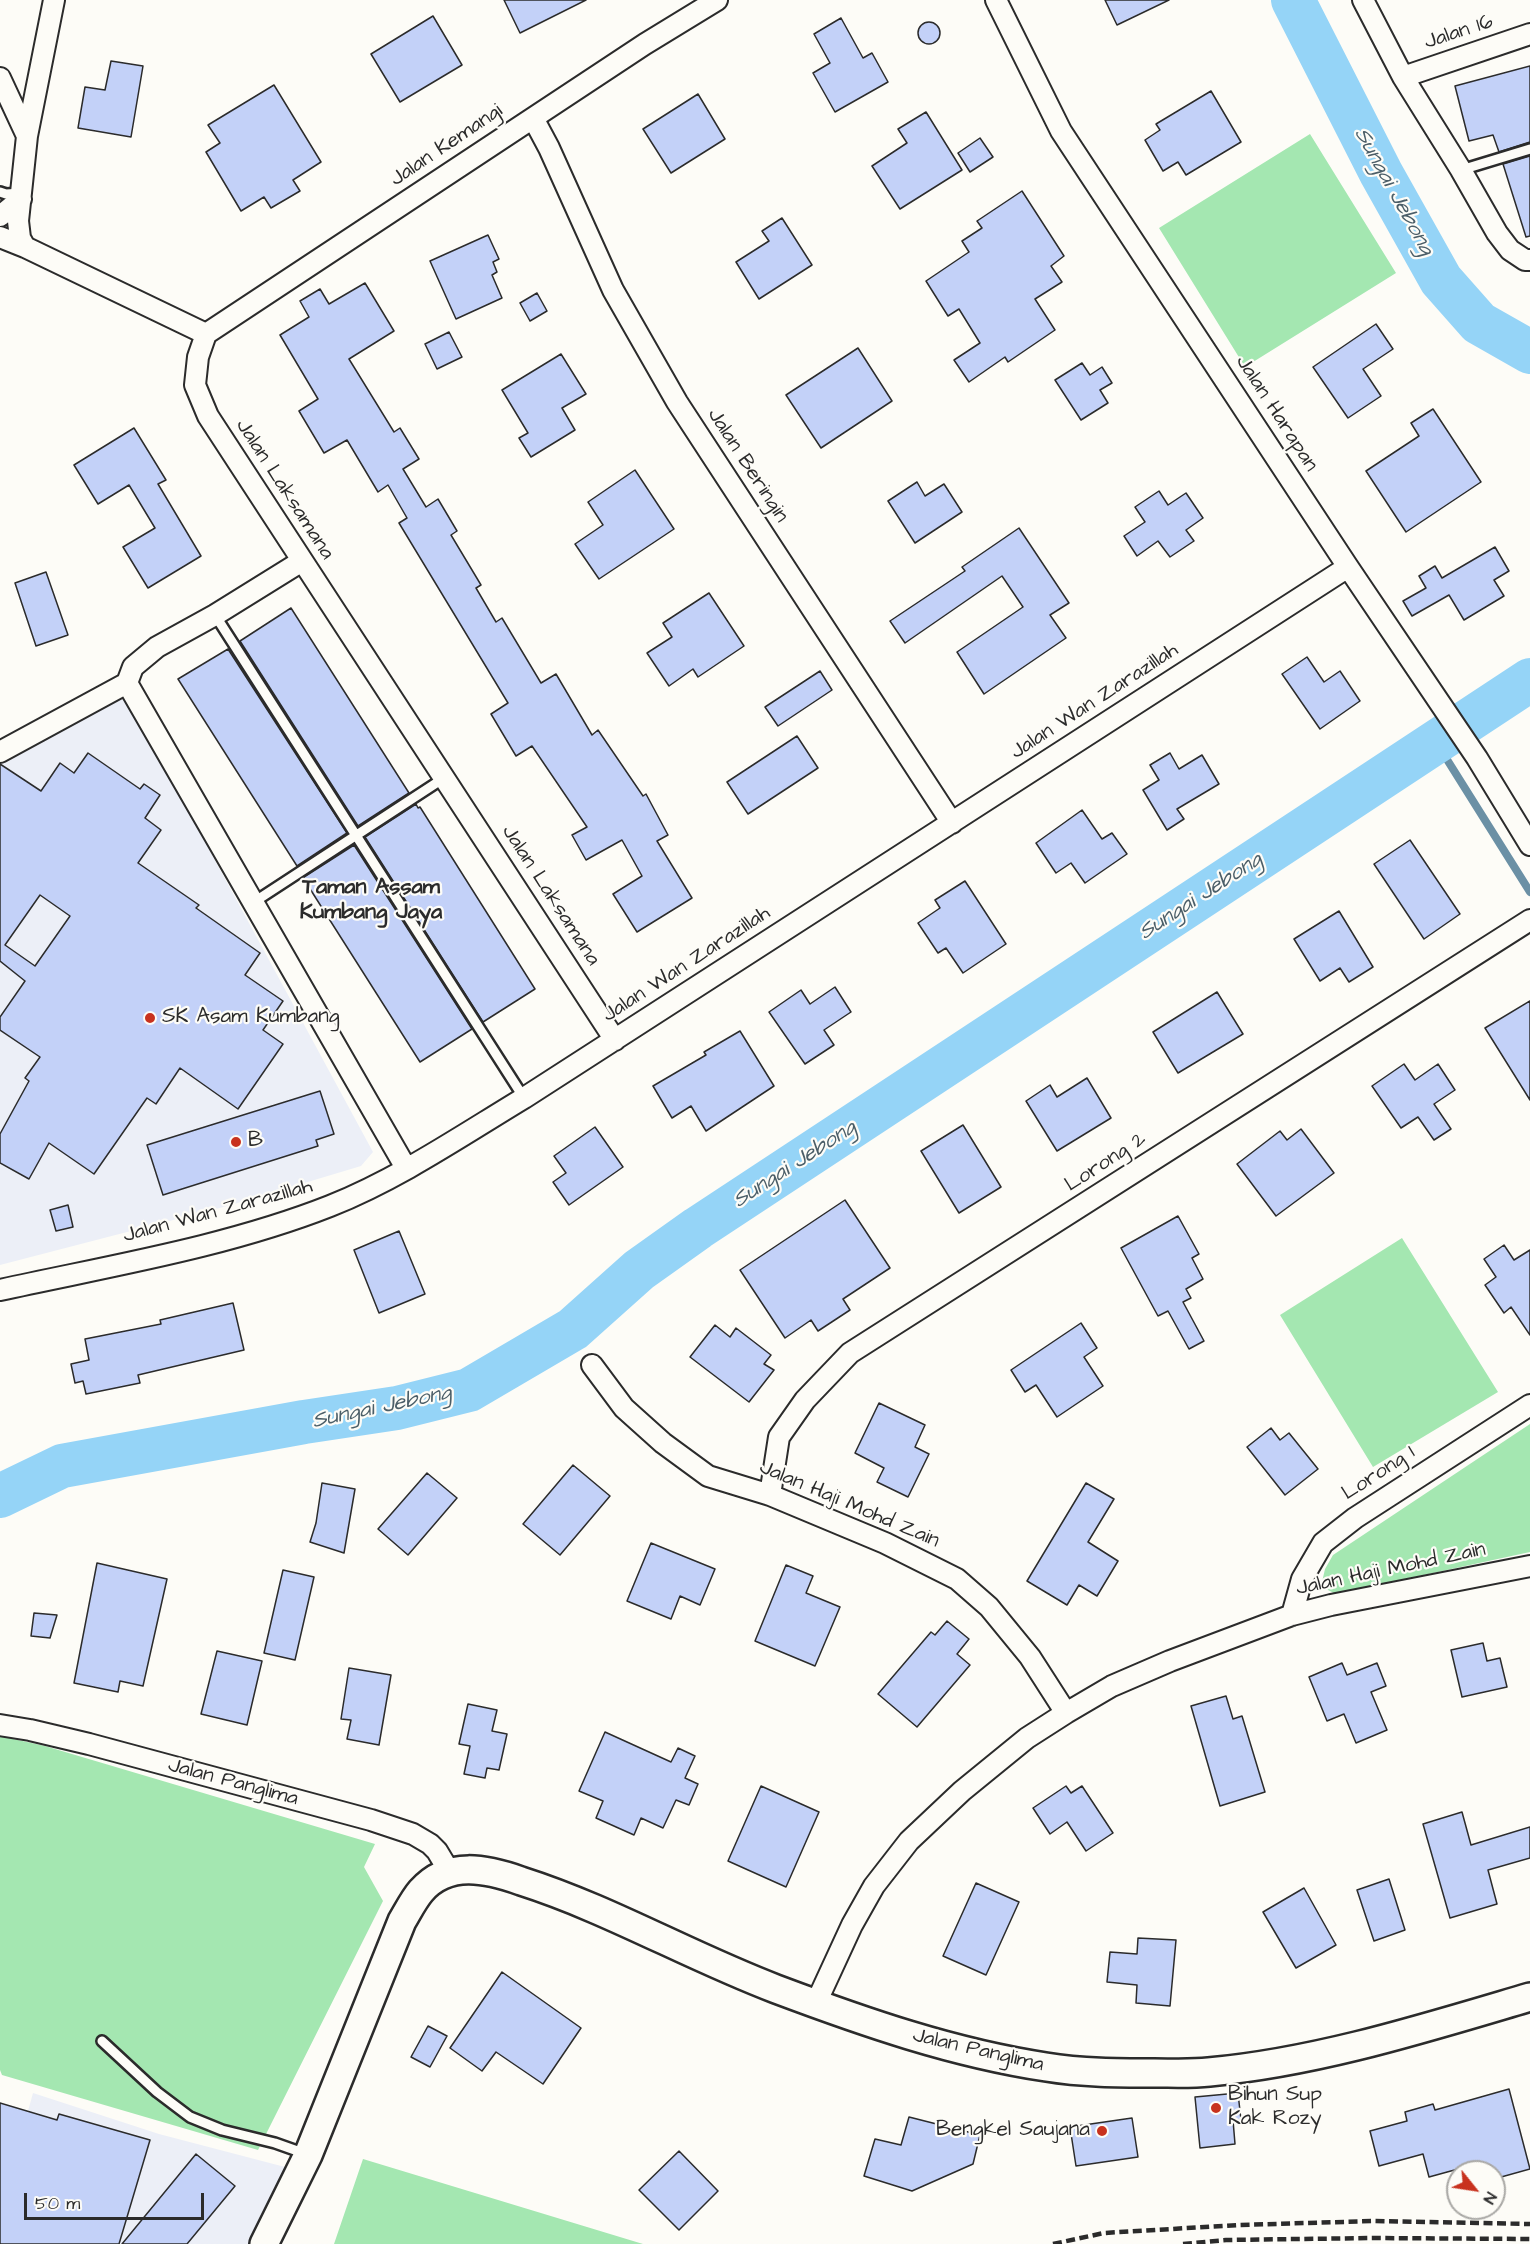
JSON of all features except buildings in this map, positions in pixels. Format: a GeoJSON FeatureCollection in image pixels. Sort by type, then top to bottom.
{"type":"FeatureCollection","features":[{"type":"Feature","properties":{"kind":"main road","name":"Jalan Panglima"},"geometry":{"type":"LineString","coordinates":[[448,1871],[474,1869],[525,1882],[586,1905],[663,1941],[774,1988],[816,2003],[912,2037],[1049,2068],[1137,2073],[1207,2073],[1339,2051],[1530,1997]]}},
{"type":"Feature","properties":{"kind":"main road"},"geometry":{"type":"LineString","coordinates":[[264,2244],[308,2155],[402,1921],[421,1891],[434,1879],[448,1871]]}},
{"type":"Feature","properties":{"kind":"street"},"geometry":{"type":"LineString","coordinates":[[25,247],[20,238],[18,221],[27,136],[54,0]]}},
{"type":"Feature","properties":{"kind":"street","name":"Jalan Kemangi"},"geometry":{"type":"LineString","coordinates":[[206,334],[645,44],[717,0]]}},
{"type":"Feature","properties":{"kind":"street","name":"Jalan Harapan"},"geometry":{"type":"LineString","coordinates":[[996,0],[1061,131],[1348,567],[1477,758],[1530,845]]}},
{"type":"Feature","properties":{"kind":"street"},"geometry":{"type":"LineString","coordinates":[[1363,0],[1403,77],[1497,233],[1510,250],[1525,260],[1530,260]]}},
{"type":"Feature","properties":{"kind":"street","name":"Jalan 16"},"geometry":{"type":"LineString","coordinates":[[1403,77],[1530,34]]}},
{"type":"Feature","properties":{"kind":"street"},"geometry":{"type":"LineString","coordinates":[[0,78],[27,136]]}},
{"type":"Feature","properties":{"kind":"street","name":"Jalan Beringin"},"geometry":{"type":"LineString","coordinates":[[533,118],[549,148],[613,290],[677,402],[952,823]]}},
{"type":"Feature","properties":{"kind":"street"},"geometry":{"type":"LineString","coordinates":[[0,216],[21,196]]}},
{"type":"Feature","properties":{"kind":"street"},"geometry":{"type":"LineString","coordinates":[[0,237],[206,334]]}},
{"type":"Feature","properties":{"kind":"street","name":"Jalan Laksamana"},"geometry":{"type":"LineString","coordinates":[[206,334],[198,357],[195,384],[208,416],[615,1040]]}},
{"type":"Feature","properties":{"kind":"street"},"geometry":{"type":"LineString","coordinates":[[0,752],[127,683],[133,667],[157,647],[215,615],[302,561]]}},
{"type":"Feature","properties":{"kind":"street","name":"Jalan Wan Zarazillah"},"geometry":{"type":"LineString","coordinates":[[0,1290],[168,1254],[264,1228],[331,1205],[406,1168],[524,1098],[615,1040],[1348,567]]}},
{"type":"Feature","properties":{"kind":"street"},"geometry":{"type":"LineString","coordinates":[[127,683],[406,1168]]}},
{"type":"Feature","properties":{"kind":"street","name":"Lorong 2"},"geometry":{"type":"LineString","coordinates":[[770,1495],[779,1437],[806,1400],[850,1353],[1530,920]]}},
{"type":"Feature","properties":{"kind":"street","name":"Jalan Haji Mohd Zain"},"geometry":{"type":"LineString","coordinates":[[592,1365],[624,1408],[663,1443],[708,1476],[770,1495],[885,1543],[957,1579],[989,1607],[1030,1657],[1066,1713]]}},
{"type":"Feature","properties":{"kind":"street","name":"Lorong 1"},"geometry":{"type":"LineString","coordinates":[[1292,1615],[1302,1579],[1323,1543],[1355,1518],[1530,1405]]}},
{"type":"Feature","properties":{"kind":"street","name":"Jalan Haji Mohd Zain"},"geometry":{"type":"LineString","coordinates":[[816,2003],[857,1916],[874,1886],[909,1840],[962,1791],[1017,1746],[1066,1713],[1112,1686],[1292,1615],[1331,1605],[1530,1566]]}},
{"type":"Feature","properties":{"kind":"street","name":"Jalan Panglima"},"geometry":{"type":"LineString","coordinates":[[0,1725],[89,1744],[392,1827],[413,1834],[430,1844],[437,1851],[448,1871]]}},
{"type":"Feature","properties":{"kind":"lane"},"geometry":{"type":"LineString","coordinates":[[1461,170],[1530,149]]}},
{"type":"Feature","properties":{"kind":"lane"},"geometry":{"type":"LineString","coordinates":[[0,192],[21,196]]}},
{"type":"Feature","properties":{"kind":"lane"},"geometry":{"type":"LineString","coordinates":[[215,615],[524,1098]]}},
{"type":"Feature","properties":{"kind":"lane"},"geometry":{"type":"LineString","coordinates":[[254,902],[444,778]]}},
{"type":"Feature","properties":{"kind":"lane"},"geometry":{"type":"LineString","coordinates":[[102,2041],[139,2076],[190,2117],[222,2130],[275,2143],[308,2155]]}},
{"type":"Feature","properties":{"kind":"shaded area","name":"SK Asam Kumbang"},"geometry":{"type":"Polygon","coordinates":[[[125,694],[373,1152],[361,1166],[231,1205],[0,1265],[0,764],[125,694]]]}},
{"type":"Feature","properties":{"kind":"shaded area"},"geometry":{"type":"Polygon","coordinates":[[[33,2093],[159,2134],[285,2167],[251,2244],[0,2244],[0,2212],[33,2093]]]}},
{"type":"Feature","properties":{"kind":"green space"},"geometry":{"type":"Polygon","coordinates":[[[1310,134],[1396,273],[1245,367],[1159,228],[1310,134]]]}},
{"type":"Feature","properties":{"kind":"green space"},"geometry":{"type":"Polygon","coordinates":[[[1402,1238],[1498,1392],[1373,1467],[1280,1315],[1402,1238]]]}},
{"type":"Feature","properties":{"kind":"green space"},"geometry":{"type":"Polygon","coordinates":[[[1530,1424],[1530,1552],[1336,1594],[1326,1589],[1322,1582],[1325,1569],[1333,1555],[1530,1424]]]}},
{"type":"Feature","properties":{"kind":"green space"},"geometry":{"type":"Polygon","coordinates":[[[0,1736],[45,1746],[375,1844],[364,1867],[383,1901],[258,2150],[2,2075],[0,2070],[0,1736]]]}},
{"type":"Feature","properties":{"kind":"green space"},"geometry":{"type":"Polygon","coordinates":[[[363,2159],[643,2244],[334,2244],[363,2159]]]}},
{"type":"Feature","properties":{"kind":"waterway","name":"Sungai Jebong"},"geometry":{"type":"LineString","coordinates":[[1293,0],[1381,173],[1441,280],[1479,323],[1530,352]]}},
{"type":"Feature","properties":{"kind":"waterway","name":"Sungai Jebong"},"geometry":{"type":"LineString","coordinates":[[0,1496],[62,1466],[304,1422],[397,1408],[469,1390],[573,1329],[639,1270],[698,1228],[1530,680]]}},
{"type":"Feature","properties":{"kind":"waterway"},"geometry":{"type":"LineString","coordinates":[[1436,742],[1530,892]]}},
{"type":"Feature","properties":{"kind":"railway"},"geometry":{"type":"LineString","coordinates":[[1053,2244],[1104,2233],[1239,2225],[1374,2221],[1530,2224]]}},
{"type":"Feature","properties":{"kind":"railway"},"geometry":{"type":"LineString","coordinates":[[1183,2244],[1226,2240],[1530,2239]]}},
{"type":"Feature","properties":{"kind":"place","name":"SK Asam Kumbang"},"geometry":{"type":"Point","coordinates":[150,1018]}},
{"type":"Feature","properties":{"kind":"place","name":"B"},"geometry":{"type":"Point","coordinates":[236,1142]}},
{"type":"Feature","properties":{"kind":"place","name":"Bihun Sup Kak Rozy"},"geometry":{"type":"Point","coordinates":[1216,2108]}},
{"type":"Feature","properties":{"kind":"place","name":"Bengkel Saujana"},"geometry":{"type":"Point","coordinates":[1102,2131]}},
{"type":"Feature","properties":{"kind":"district","name":"Taman Assam Kumbang Jaya"},"geometry":{"type":"Point","coordinates":[371,900]}}]}
